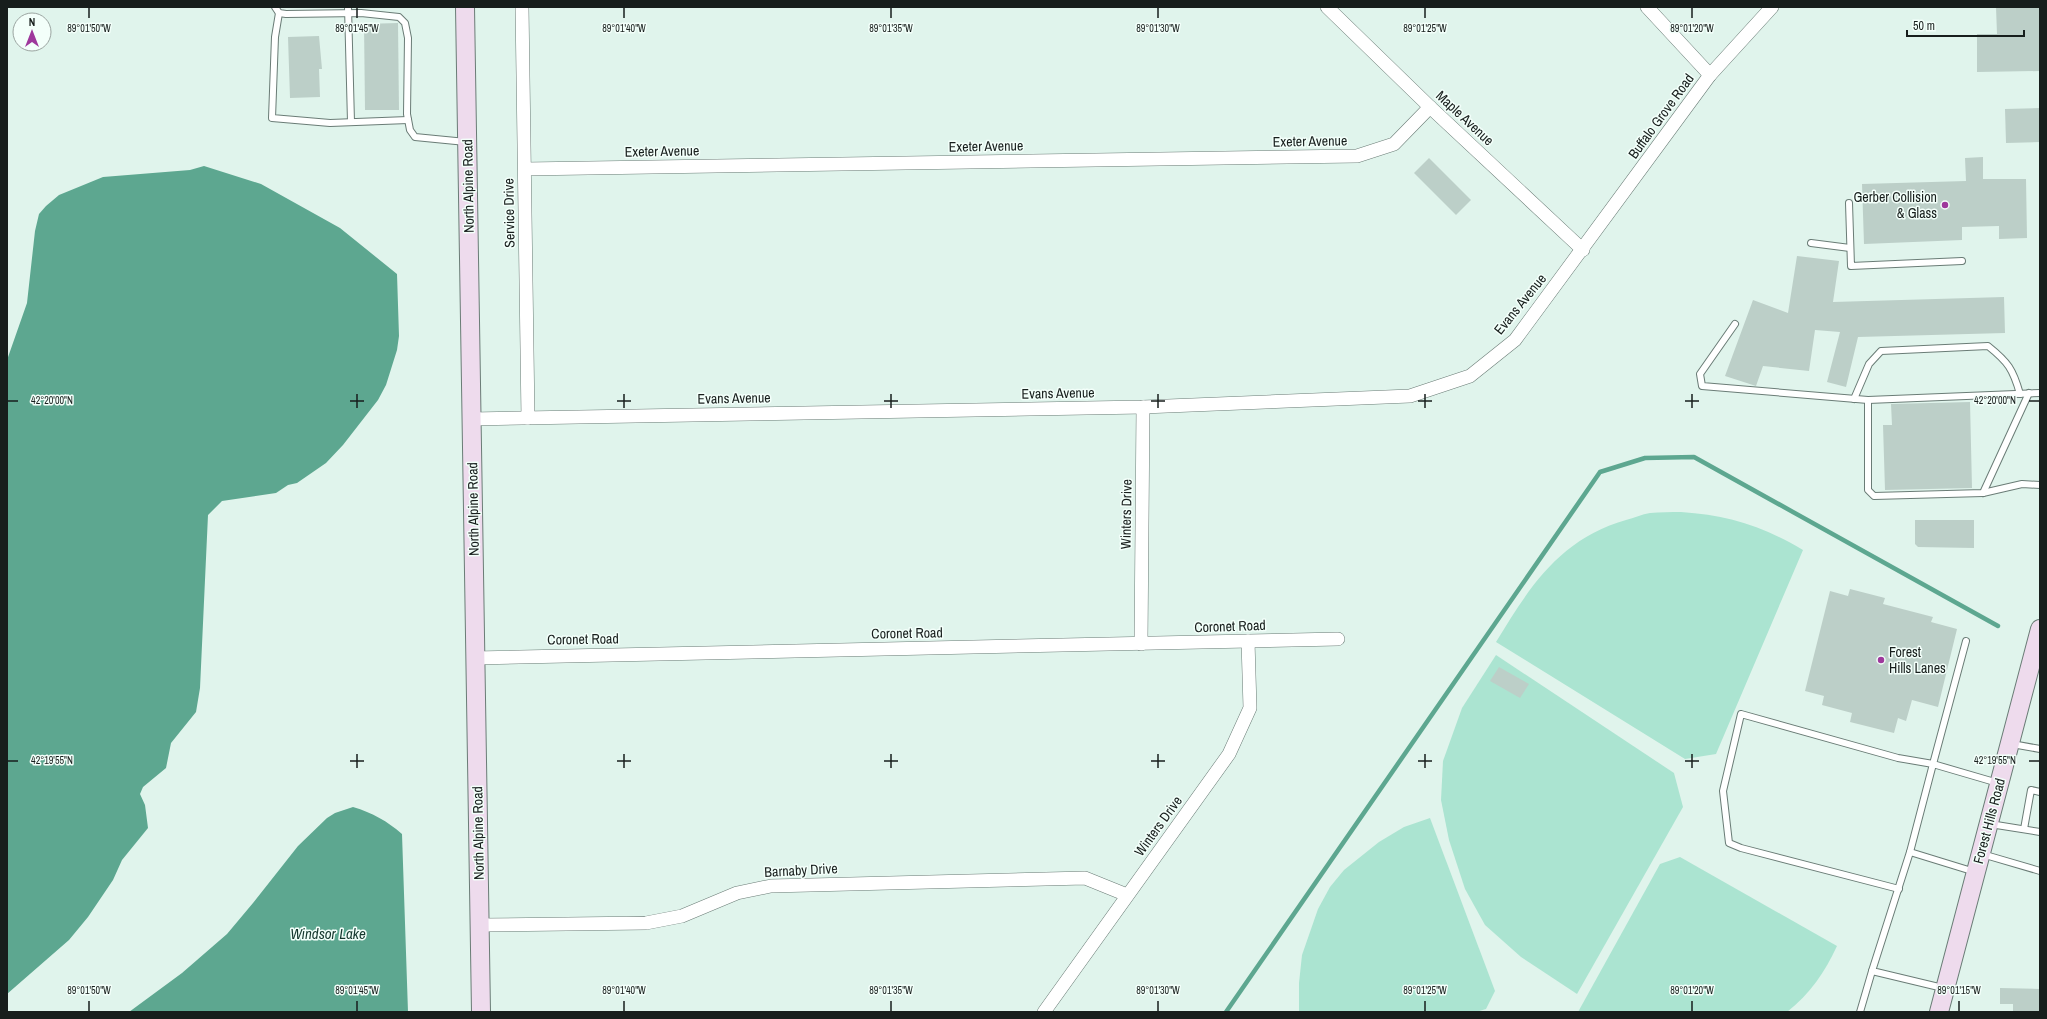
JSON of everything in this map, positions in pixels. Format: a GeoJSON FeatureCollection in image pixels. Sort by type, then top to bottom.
{"type":"FeatureCollection","features":[{"type":"Feature","properties":{"kind":"main road","name":"North Alpine Road"},"geometry":{"type":"LineString","coordinates":[[465,7],[481,1012]]}},
{"type":"Feature","properties":{"kind":"main road","name":"Forest Hills Road"},"geometry":{"type":"LineString","coordinates":[[1939,1012],[2040,629]]}},
{"type":"Feature","properties":{"kind":"street","name":"Service Drive"},"geometry":{"type":"LineString","coordinates":[[522,7],[528,418]]}},
{"type":"Feature","properties":{"kind":"street","name":"Maple Avenue"},"geometry":{"type":"LineString","coordinates":[[1327,7],[1430,107],[1583,250]]}},
{"type":"Feature","properties":{"kind":"street"},"geometry":{"type":"LineString","coordinates":[[1647,7],[1710,75]]}},
{"type":"Feature","properties":{"kind":"street","name":"Buffalo Grove Road"},"geometry":{"type":"LineString","coordinates":[[1583,250],[1710,75],[1772,7]]}},
{"type":"Feature","properties":{"kind":"street","name":"Exeter Avenue"},"geometry":{"type":"LineString","coordinates":[[525,169],[1357,156],[1394,144],[1430,107]]}},
{"type":"Feature","properties":{"kind":"street","name":"Evans Avenue"},"geometry":{"type":"LineString","coordinates":[[472,419],[1143,407],[1410,396],[1470,376],[1515,340],[1583,250]]}},
{"type":"Feature","properties":{"kind":"street","name":"Winters Drive"},"geometry":{"type":"LineString","coordinates":[[1141,644],[1143,407]]}},
{"type":"Feature","properties":{"kind":"street","name":"Coronet Road"},"geometry":{"type":"LineString","coordinates":[[476,658],[1338,639]]}},
{"type":"Feature","properties":{"kind":"street","name":"Winters Drive"},"geometry":{"type":"LineString","coordinates":[[1044,1012],[1229,754],[1250,708],[1248,641]]}},
{"type":"Feature","properties":{"kind":"street","name":"Barnaby Drive"},"geometry":{"type":"LineString","coordinates":[[480,925],[646,923],[682,916],[737,893],[771,886],[1086,878],[1127,895]]}},
{"type":"Feature","properties":{"kind":"lane"},"geometry":{"type":"LineString","coordinates":[[408,120],[330,123],[272,118],[274,37],[277,10],[348,10],[399,17],[405,23],[408,38],[407,114],[410,130],[416,137],[467,142]]}},
{"type":"Feature","properties":{"kind":"lane"},"geometry":{"type":"LineString","coordinates":[[348,10],[351,122]]}},
{"type":"Feature","properties":{"kind":"lane"},"geometry":{"type":"LineString","coordinates":[[1849,203],[1851,266],[1962,261]]}},
{"type":"Feature","properties":{"kind":"lane"},"geometry":{"type":"LineString","coordinates":[[1811,243],[1850,248]]}},
{"type":"Feature","properties":{"kind":"lane"},"geometry":{"type":"LineString","coordinates":[[1736,324],[1700,374],[1702,386],[1868,400],[2040,393]]}},
{"type":"Feature","properties":{"kind":"lane"},"geometry":{"type":"LineString","coordinates":[[1854,399],[1869,364],[1881,351],[1988,346],[2006,360],[2016,378],[2020,394]]}},
{"type":"Feature","properties":{"kind":"lane"},"geometry":{"type":"LineString","coordinates":[[1983,493],[2029,393]]}},
{"type":"Feature","properties":{"kind":"lane"},"geometry":{"type":"LineString","coordinates":[[1868,400],[1868,490],[1874,496],[1983,493],[2022,484],[2040,485]]}},
{"type":"Feature","properties":{"kind":"lane"},"geometry":{"type":"LineString","coordinates":[[1860,1012],[1910,852],[1966,641]]}},
{"type":"Feature","properties":{"kind":"lane"},"geometry":{"type":"LineString","coordinates":[[1899,889],[1741,848],[1730,843],[1723,791],[1741,714],[1898,758],[1933,764],[1999,783]]}},
{"type":"Feature","properties":{"kind":"lane"},"geometry":{"type":"LineString","coordinates":[[2011,743],[2040,749]]}},
{"type":"Feature","properties":{"kind":"lane"},"geometry":{"type":"LineString","coordinates":[[2024,829],[2031,790],[2040,792]]}},
{"type":"Feature","properties":{"kind":"lane"},"geometry":{"type":"LineString","coordinates":[[1988,823],[2040,832]]}},
{"type":"Feature","properties":{"kind":"lane"},"geometry":{"type":"LineString","coordinates":[[1910,852],[1976,872]]}},
{"type":"Feature","properties":{"kind":"lane"},"geometry":{"type":"LineString","coordinates":[[1980,853],[2040,871]]}},
{"type":"Feature","properties":{"kind":"lane"},"geometry":{"type":"LineString","coordinates":[[1872,971],[1945,989]]}},
{"type":"Feature","properties":{"kind":"shaded area"},"geometry":{"type":"Polygon","coordinates":[[[1658,512],[1681,512],[1714,516],[1744,523],[1774,534],[1803,550],[1716,754],[1685,759],[1496,642],[1521,602],[1549,567],[1565,552],[1583,539],[1603,528],[1644,514],[1658,512]]]}},
{"type":"Feature","properties":{"kind":"shaded area"},"geometry":{"type":"Polygon","coordinates":[[[1496,655],[1674,773],[1683,807],[1577,994],[1521,957],[1485,925],[1465,889],[1449,840],[1441,800],[1443,761],[1462,708],[1496,655]]]}},
{"type":"Feature","properties":{"kind":"shaded area"},"geometry":{"type":"Polygon","coordinates":[[[1430,818],[1495,991],[1486,1009],[1476,1012],[1299,1012],[1299,983],[1302,955],[1318,909],[1330,887],[1344,870],[1379,842],[1404,827],[1430,818]]]}},
{"type":"Feature","properties":{"kind":"shaded area"},"geometry":{"type":"Polygon","coordinates":[[[1680,857],[1837,946],[1827,965],[1810,990],[1787,1012],[1578,1012],[1660,864],[1680,857]]]}},
{"type":"Feature","properties":{"kind":"water"},"geometry":{"type":"Polygon","coordinates":[[[204,166],[261,184],[340,228],[397,274],[399,336],[397,350],[386,385],[378,400],[343,445],[326,463],[297,483],[288,485],[276,493],[222,501],[208,515],[200,688],[196,712],[171,743],[166,768],[143,787],[140,794],[145,805],[148,828],[122,860],[113,880],[88,917],[69,940],[7,994],[7,360],[27,303],[35,231],[39,214],[59,195],[103,177],[190,170],[204,166]]]}},
{"type":"Feature","properties":{"kind":"water","name":"Windsor Lake"},"geometry":{"type":"Polygon","coordinates":[[[353,807],[379,818],[402,834],[408,1012],[129,1012],[182,973],[227,934],[298,846],[327,818],[335,813],[353,807]]]}},
{"type":"Feature","properties":{"kind":"building"},"geometry":{"type":"Polygon","coordinates":[[[1996,7],[2040,7],[2040,71],[1977,72],[1977,34],[1997,34],[1996,7]]]}},
{"type":"Feature","properties":{"kind":"building"},"geometry":{"type":"Polygon","coordinates":[[[398,23],[399,110],[365,110],[364,24],[398,23]]]}},
{"type":"Feature","properties":{"kind":"building"},"geometry":{"type":"Polygon","coordinates":[[[319,36],[322,69],[319,69],[320,97],[290,98],[288,37],[319,36]]]}},
{"type":"Feature","properties":{"kind":"building"},"geometry":{"type":"Polygon","coordinates":[[[2040,108],[2040,142],[2006,143],[2005,109],[2040,108]]]}},
{"type":"Feature","properties":{"kind":"building","name":"Gerber Collision & Glass"},"geometry":{"type":"Polygon","coordinates":[[[1983,157],[1983,179],[2026,179],[2027,238],[1999,239],[1999,226],[1962,227],[1962,240],[1864,244],[1862,184],[1966,181],[1965,158],[1983,157]]]}},
{"type":"Feature","properties":{"kind":"building"},"geometry":{"type":"Polygon","coordinates":[[[1429,158],[1471,200],[1456,215],[1414,173],[1429,158]]]}},
{"type":"Feature","properties":{"kind":"building"},"geometry":{"type":"Polygon","coordinates":[[[1797,256],[1839,261],[1833,302],[2004,297],[2005,333],[1858,337],[1846,387],[1827,382],[1840,332],[1815,330],[1809,371],[1763,366],[1756,386],[1725,376],[1753,300],[1788,313],[1797,256]]]}},
{"type":"Feature","properties":{"kind":"building"},"geometry":{"type":"Polygon","coordinates":[[[1970,402],[1972,488],[1885,490],[1883,425],[1892,425],[1891,404],[1970,402]]]}},
{"type":"Feature","properties":{"kind":"building"},"geometry":{"type":"Polygon","coordinates":[[[1915,520],[1974,520],[1974,548],[1918,547],[1915,544],[1915,520]]]}},
{"type":"Feature","properties":{"kind":"building","name":"Forest Hills Lanes"},"geometry":{"type":"Polygon","coordinates":[[[1850,589],[1885,598],[1883,604],[1933,617],[1931,622],[1957,629],[1938,707],[1912,700],[1906,721],[1898,718],[1894,733],[1850,722],[1852,713],[1822,705],[1824,696],[1805,691],[1830,591],[1848,596],[1850,589]]]}},
{"type":"Feature","properties":{"kind":"building"},"geometry":{"type":"Polygon","coordinates":[[[1499,667],[1529,684],[1520,698],[1490,681],[1499,667]]]}},
{"type":"Feature","properties":{"kind":"building"},"geometry":{"type":"Polygon","coordinates":[[[2000,988],[2040,989],[2040,1012],[2013,1012],[2013,1004],[2000,1004],[2000,988]]]}},
{"type":"Feature","properties":{"kind":"waterway"},"geometry":{"type":"LineString","coordinates":[[1226,1012],[1600,472],[1645,458],[1694,457],[1998,626]]}},
{"type":"Feature","properties":{"kind":"place","name":"Gerber Collision & Glass"},"geometry":{"type":"Point","coordinates":[1945,205]}},
{"type":"Feature","properties":{"kind":"place","name":"Forest Hills Lanes"},"geometry":{"type":"Point","coordinates":[1881,660]}}]}
